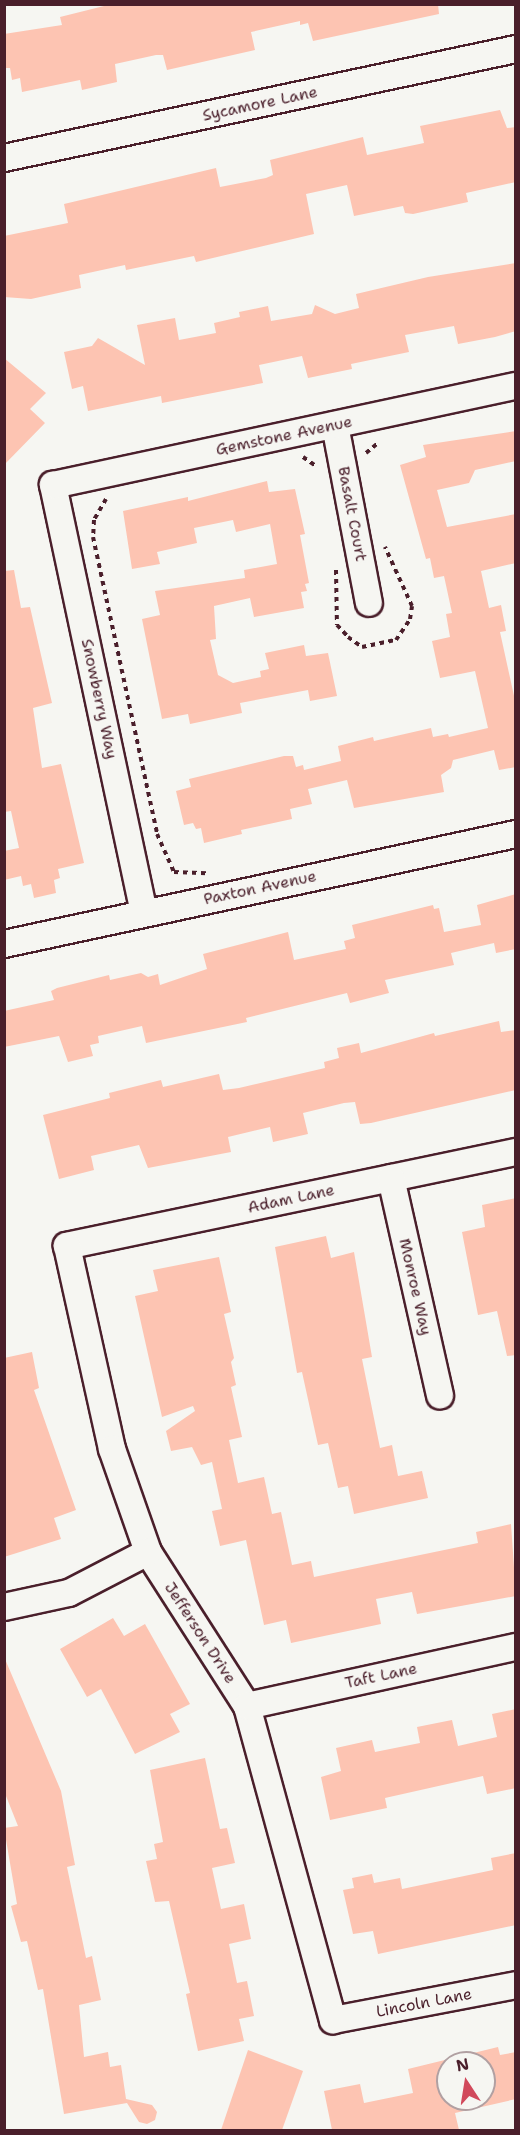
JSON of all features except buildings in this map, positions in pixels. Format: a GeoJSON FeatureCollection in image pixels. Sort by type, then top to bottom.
{"type":"FeatureCollection","features":[{"type":"Feature","properties":{"kind":"street","name":"Sycamore Lane"},"geometry":{"type":"LineString","coordinates":[[4,158],[516,49]]}},
{"type":"Feature","properties":{"kind":"street","name":"Gemstone Avenue"},"geometry":{"type":"LineString","coordinates":[[53,485],[516,386]]}},
{"type":"Feature","properties":{"kind":"street","name":"Basalt Court"},"geometry":{"type":"LineString","coordinates":[[335,425],[369,603]]}},
{"type":"Feature","properties":{"kind":"street","name":"Snowberry Way"},"geometry":{"type":"LineString","coordinates":[[53,485],[144,913]]}},
{"type":"Feature","properties":{"kind":"street","name":"Paxton Avenue"},"geometry":{"type":"LineString","coordinates":[[4,944],[516,834]]}},
{"type":"Feature","properties":{"kind":"street","name":"Adam Lane"},"geometry":{"type":"LineString","coordinates":[[67,1246],[516,1152]]}},
{"type":"Feature","properties":{"kind":"street","name":"Monroe Way"},"geometry":{"type":"LineString","coordinates":[[391,1178],[440,1396]]}},
{"type":"Feature","properties":{"kind":"street","name":"Jefferson Drive"},"geometry":{"type":"LineString","coordinates":[[67,1246],[112,1449],[148,1552],[248,1706],[333,2020]]}},
{"type":"Feature","properties":{"kind":"street"},"geometry":{"type":"LineString","coordinates":[[4,1608],[69,1593],[148,1552]]}},
{"type":"Feature","properties":{"kind":"street","name":"Taft Lane"},"geometry":{"type":"LineString","coordinates":[[248,1706],[516,1647]]}},
{"type":"Feature","properties":{"kind":"street","name":"Lincoln Lane"},"geometry":{"type":"LineString","coordinates":[[333,2020],[516,1985]]}},
{"type":"Feature","properties":{"kind":"path"},"geometry":{"type":"LineString","coordinates":[[364,462],[368,449],[385,439]]}},
{"type":"Feature","properties":{"kind":"path"},"geometry":{"type":"LineString","coordinates":[[299,457],[313,462],[320,476]]}},
{"type":"Feature","properties":{"kind":"path"},"geometry":{"type":"LineString","coordinates":[[115,494],[100,506],[93,537],[157,834],[174,872],[219,872]]}},
{"type":"Feature","properties":{"kind":"path"},"geometry":{"type":"LineString","coordinates":[[336,566],[338,625],[362,647],[396,640],[410,620],[412,606],[383,543]]}}]}
